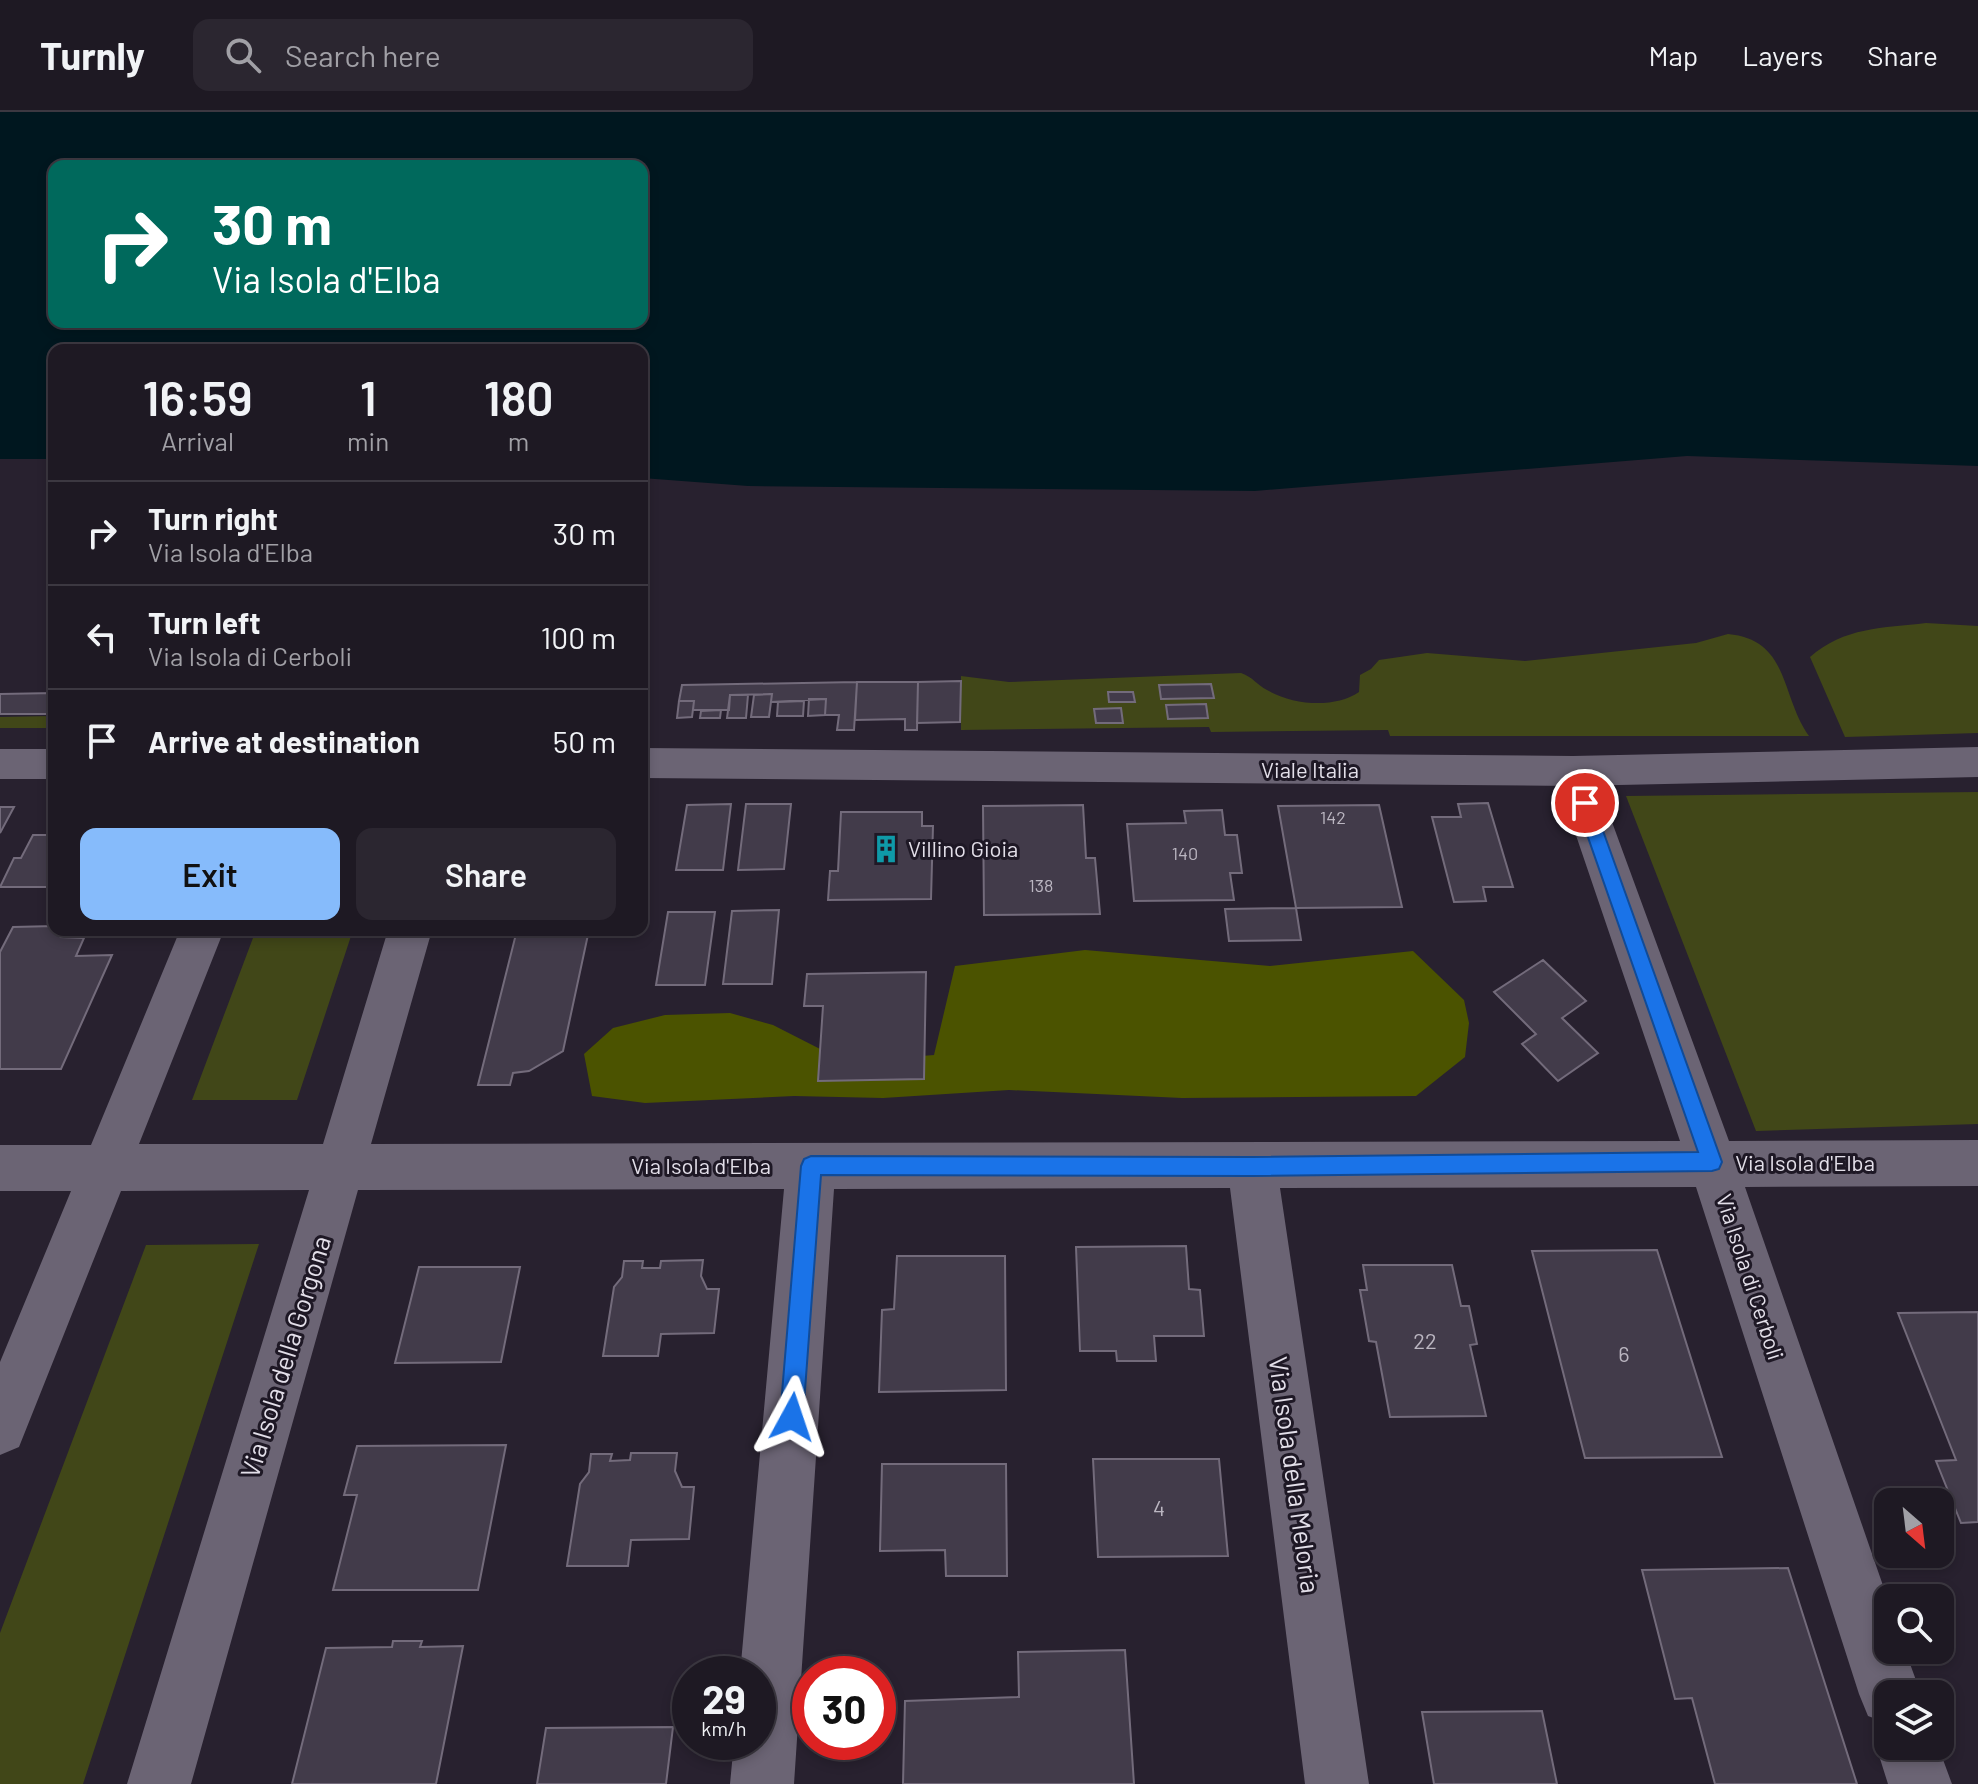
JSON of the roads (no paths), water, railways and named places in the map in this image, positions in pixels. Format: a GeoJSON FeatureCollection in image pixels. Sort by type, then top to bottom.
{"type":"FeatureCollection","features":[{"type":"Feature","properties":{"kind":"street","name":"Viale Italia"},"geometry":{"type":"LineString","coordinates":[[648,763],[1579,787],[1978,762]]}},
{"type":"Feature","properties":{"kind":"street"},"geometry":{"type":"LineString","coordinates":[[0,764],[48,764]]}},
{"type":"Feature","properties":{"kind":"street","name":"Via Isola di Cerboli"},"geometry":{"type":"LineString","coordinates":[[1579,787],[1712,1162],[1885,1680]]}},
{"type":"Feature","properties":{"kind":"street"},"geometry":{"type":"LineString","coordinates":[[0,1428],[200,936]]}},
{"type":"Feature","properties":{"kind":"street","name":"Via Isola della Gorgona"},"geometry":{"type":"LineString","coordinates":[[159,1784],[408,936]]}},
{"type":"Feature","properties":{"kind":"street","name":"Via Isola d'Elba"},"geometry":{"type":"LineString","coordinates":[[0,1168],[1978,1163]]}},
{"type":"Feature","properties":{"kind":"street"},"geometry":{"type":"LineString","coordinates":[[762,1784],[811,1166]]}},
{"type":"Feature","properties":{"kind":"street","name":"Via Isola della Meloria"},"geometry":{"type":"LineString","coordinates":[[1252,1166],[1337,1784]]}},
{"type":"Feature","properties":{"kind":"street"},"geometry":{"type":"LineString","coordinates":[[1912,1760],[1920,1784]]}},
{"type":"Feature","properties":{"kind":"water"},"geometry":{"type":"Polygon","coordinates":[[[0,112],[1978,112],[1978,466],[1687,456],[1255,491],[748,486],[648,478],[648,344],[48,344],[48,459],[0,459],[0,112]]]}},
{"type":"Feature","properties":{"kind":"place","name":"Villino Gioia"},"geometry":{"type":"Point","coordinates":[886,849]}}]}
